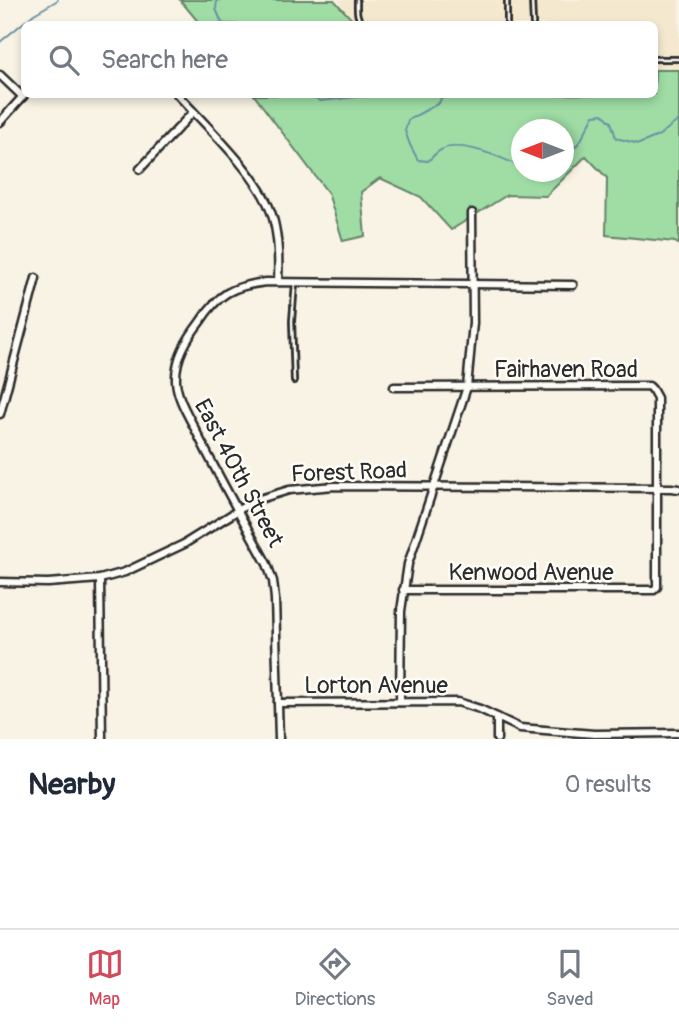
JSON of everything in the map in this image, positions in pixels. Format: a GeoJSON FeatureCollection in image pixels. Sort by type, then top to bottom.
{"type":"FeatureCollection","features":[{"type":"Feature","properties":{"kind":"street"},"geometry":{"type":"LineString","coordinates":[[0,75],[21,93]]}},
{"type":"Feature","properties":{"kind":"street"},"geometry":{"type":"LineString","coordinates":[[0,122],[22,98]]}},
{"type":"Feature","properties":{"kind":"street"},"geometry":{"type":"LineString","coordinates":[[181,98],[236,159],[264,195],[275,231],[279,257],[278,282]]}},
{"type":"Feature","properties":{"kind":"street"},"geometry":{"type":"LineString","coordinates":[[140,169],[193,112]]}},
{"type":"Feature","properties":{"kind":"street"},"geometry":{"type":"LineString","coordinates":[[400,702],[401,611],[408,564],[467,387],[473,323],[472,214]]}},
{"type":"Feature","properties":{"kind":"street"},"geometry":{"type":"LineString","coordinates":[[0,414],[36,278]]}},
{"type":"Feature","properties":{"kind":"street","name":"East 40th Street"},"geometry":{"type":"LineString","coordinates":[[279,739],[273,581],[267,564],[180,399],[176,371],[180,354],[190,336],[218,298],[250,284],[573,285]]}},
{"type":"Feature","properties":{"kind":"street","name":"Fairhaven Road"},"geometry":{"type":"LineString","coordinates":[[467,387],[649,386],[657,399],[657,488]]}},
{"type":"Feature","properties":{"kind":"street"},"geometry":{"type":"LineString","coordinates":[[394,387],[467,387]]}},
{"type":"Feature","properties":{"kind":"street","name":"Forest Road"},"geometry":{"type":"LineString","coordinates":[[0,582],[48,583],[100,579],[125,572],[184,544],[253,501],[289,490],[334,486],[679,489]]}},
{"type":"Feature","properties":{"kind":"street","name":"Kenwood Avenue"},"geometry":{"type":"LineString","coordinates":[[403,590],[654,590],[657,585],[657,488]]}},
{"type":"Feature","properties":{"kind":"street"},"geometry":{"type":"LineString","coordinates":[[100,579],[102,739]]}},
{"type":"Feature","properties":{"kind":"street","name":"Lorton Avenue"},"geometry":{"type":"LineString","coordinates":[[278,703],[458,702],[520,728],[594,734],[679,733]]}},
{"type":"Feature","properties":{"kind":"street"},"geometry":{"type":"LineString","coordinates":[[497,717],[497,739]]}},
{"type":"Feature","properties":{"kind":"lane"},"geometry":{"type":"LineString","coordinates":[[357,0],[357,14],[360,21]]}},
{"type":"Feature","properties":{"kind":"lane"},"geometry":{"type":"LineString","coordinates":[[507,21],[508,0]]}},
{"type":"Feature","properties":{"kind":"lane"},"geometry":{"type":"LineString","coordinates":[[533,0],[533,21]]}},
{"type":"Feature","properties":{"kind":"lane"},"geometry":{"type":"LineString","coordinates":[[658,59],[679,59]]}},
{"type":"Feature","properties":{"kind":"lane"},"geometry":{"type":"LineString","coordinates":[[294,381],[292,342],[295,283]]}},
{"type":"Feature","properties":{"kind":"shaded area"},"geometry":{"type":"Polygon","coordinates":[[[339,0],[679,0],[679,89],[658,88],[658,21],[349,21],[339,0]]]}},
{"type":"Feature","properties":{"kind":"green space"},"geometry":{"type":"Polygon","coordinates":[[[180,0],[334,0],[353,21],[198,21],[180,0]]]}},
{"type":"Feature","properties":{"kind":"green space"},"geometry":{"type":"Polygon","coordinates":[[[658,70],[679,70],[679,245],[675,242],[606,235],[607,178],[586,156],[574,168],[574,119],[511,119],[511,182],[560,182],[546,196],[507,195],[451,230],[421,197],[380,178],[361,192],[365,236],[343,241],[328,193],[256,98],[658,98],[658,70]]]}},
{"type":"Feature","properties":{"kind":"waterway"},"geometry":{"type":"LineString","coordinates":[[26,21],[58,0]]}},
{"type":"Feature","properties":{"kind":"waterway"},"geometry":{"type":"LineString","coordinates":[[217,0],[216,9],[221,21]]}},
{"type":"Feature","properties":{"kind":"waterway"},"geometry":{"type":"LineString","coordinates":[[0,42],[21,25]]}},
{"type":"Feature","properties":{"kind":"waterway"},"geometry":{"type":"LineString","coordinates":[[315,98],[320,101],[347,98]]}},
{"type":"Feature","properties":{"kind":"waterway"},"geometry":{"type":"LineString","coordinates":[[441,98],[439,103],[408,120],[405,131],[418,160],[428,161],[441,150],[459,147],[470,148],[511,162]]}},
{"type":"Feature","properties":{"kind":"waterway"},"geometry":{"type":"LineString","coordinates":[[574,148],[594,115],[603,114],[611,122],[616,138],[639,144],[658,136],[679,120]]}}]}
